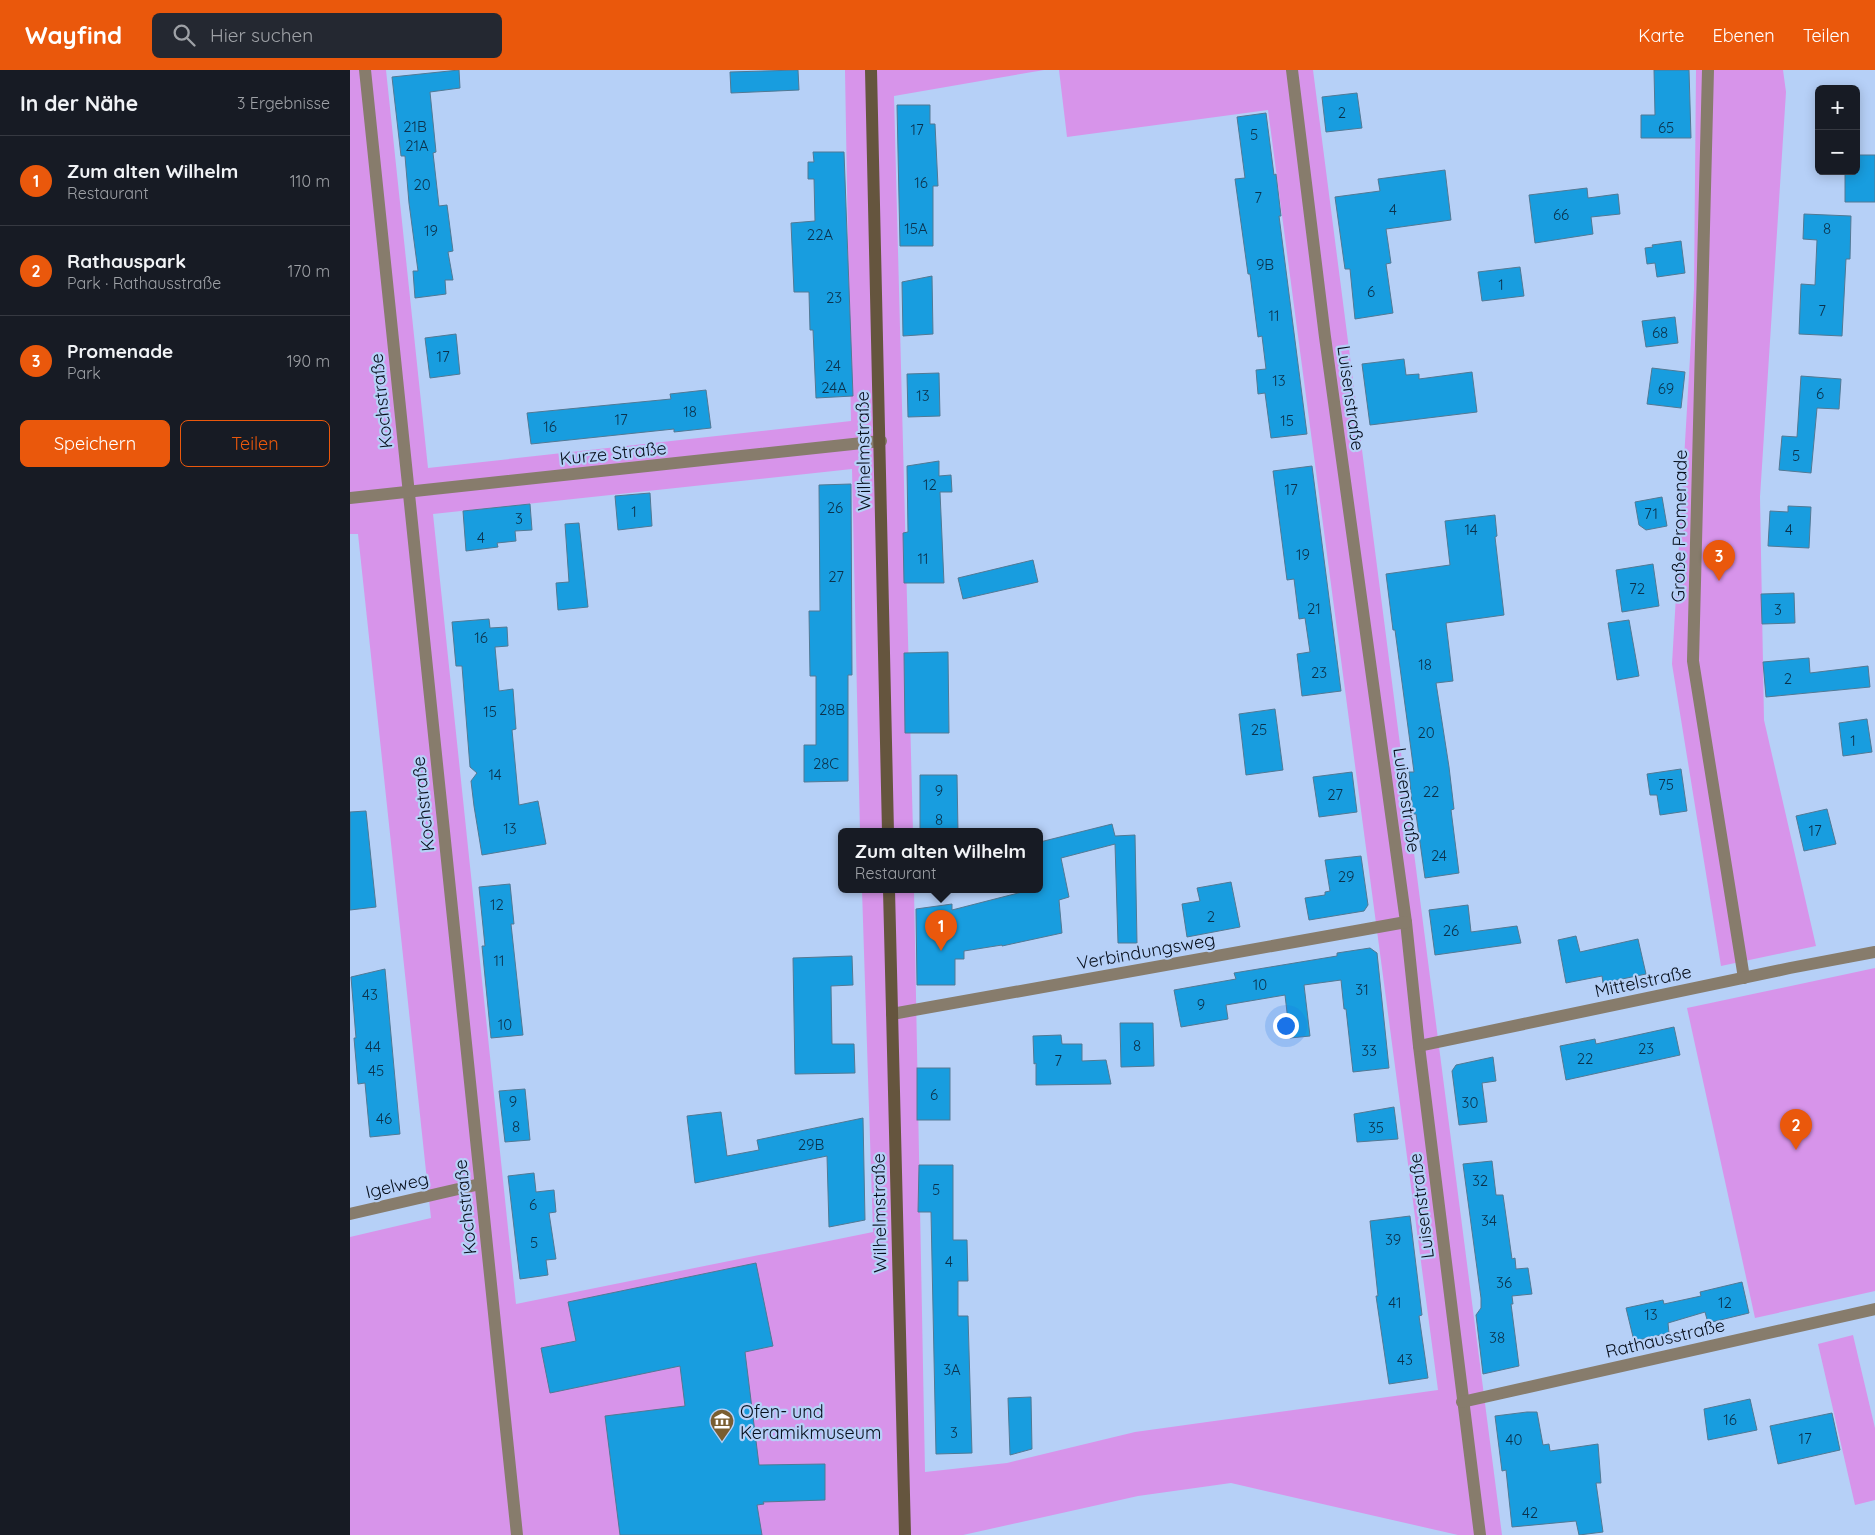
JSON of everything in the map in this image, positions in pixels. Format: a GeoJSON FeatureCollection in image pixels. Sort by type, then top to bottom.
{"type":"FeatureCollection","features":[{"type":"Feature","properties":{"kind":"street","name":"Kochstraße"},"geometry":{"type":"LineString","coordinates":[[365,70],[517,1535]]}},
{"type":"Feature","properties":{"kind":"street","name":"Wilhelmstraße"},"geometry":{"type":"LineString","coordinates":[[871,70],[888,828]]}},
{"type":"Feature","properties":{"kind":"street","name":"Luisenstraße"},"geometry":{"type":"LineString","coordinates":[[1292,70],[1325,337],[1406,922],[1419,1046],[1480,1535]]}},
{"type":"Feature","properties":{"kind":"street","name":"Große Promenade"},"geometry":{"type":"LineString","coordinates":[[1708,70],[1693,662],[1744,978]]}},
{"type":"Feature","properties":{"kind":"street","name":"Kurze Straße"},"geometry":{"type":"LineString","coordinates":[[350,498],[880,441]]}},
{"type":"Feature","properties":{"kind":"street","name":"Wilhelmstraße"},"geometry":{"type":"LineString","coordinates":[[890,893],[905,1535]]}},
{"type":"Feature","properties":{"kind":"street","name":"Verbindungsweg"},"geometry":{"type":"LineString","coordinates":[[892,1014],[1406,922]]}},
{"type":"Feature","properties":{"kind":"street","name":"Mittelstraße"},"geometry":{"type":"LineString","coordinates":[[1419,1046],[1875,952]]}},
{"type":"Feature","properties":{"kind":"street","name":"Igelweg"},"geometry":{"type":"LineString","coordinates":[[350,1214],[480,1184]]}},
{"type":"Feature","properties":{"kind":"street","name":"Rathausstraße"},"geometry":{"type":"LineString","coordinates":[[1462,1402],[1875,1309]]}},
{"type":"Feature","properties":{"kind":"shaded area"},"geometry":{"type":"Polygon","coordinates":[[[350,70],[386,70],[428,468],[851,421],[845,70],[1044,70],[894,96],[913,828],[860,828],[852,469],[433,514],[516,1304],[873,1232],[862,893],[914,893],[925,1472],[1007,1463],[1135,1432],[1438,1390],[1268,110],[1067,137],[1059,70],[1313,70],[1502,1535],[1458,1535],[1231,1483],[1138,1496],[963,1535],[350,1535],[350,1237],[431,1218],[358,534],[350,534],[350,70]]]}},
{"type":"Feature","properties":{"kind":"shaded area"},"geometry":{"type":"Polygon","coordinates":[[[1696,70],[1783,70],[1786,92],[1760,497],[1764,720],[1816,946],[1721,966],[1672,664],[1694,289],[1696,70]]]}},
{"type":"Feature","properties":{"kind":"shaded area"},"geometry":{"type":"Polygon","coordinates":[[[1875,968],[1875,1291],[1755,1318],[1687,1008],[1875,968]]]}},
{"type":"Feature","properties":{"kind":"shaded area"},"geometry":{"type":"Polygon","coordinates":[[[1853,1335],[1875,1428],[1875,1500],[1855,1505],[1818,1344],[1853,1335]]]}},
{"type":"Feature","properties":{"kind":"building"},"geometry":{"type":"Polygon","coordinates":[[[459,70],[460,88],[430,92],[436,152],[433,153],[439,206],[447,205],[453,251],[448,252],[453,280],[445,280],[446,294],[415,298],[413,271],[418,271],[405,156],[401,156],[392,77],[459,70]]]}},
{"type":"Feature","properties":{"kind":"building"},"geometry":{"type":"Polygon","coordinates":[[[798,70],[799,90],[731,93],[730,72],[798,70]]]}},
{"type":"Feature","properties":{"kind":"building"},"geometry":{"type":"Polygon","coordinates":[[[1654,70],[1689,70],[1691,138],[1641,138],[1641,115],[1655,115],[1654,70]]]}},
{"type":"Feature","properties":{"kind":"building"},"geometry":{"type":"Polygon","coordinates":[[[1357,93],[1362,128],[1326,132],[1322,97],[1357,93]]]}},
{"type":"Feature","properties":{"kind":"building"},"geometry":{"type":"Polygon","coordinates":[[[897,105],[930,105],[930,124],[935,124],[938,186],[933,186],[933,246],[900,246],[897,105]]]}},
{"type":"Feature","properties":{"kind":"building"},"geometry":{"type":"Polygon","coordinates":[[[1266,113],[1274,175],[1276,174],[1281,216],[1279,216],[1307,434],[1271,438],[1265,393],[1258,394],[1256,370],[1266,369],[1262,336],[1258,337],[1235,179],[1245,178],[1237,117],[1266,113]]]}},
{"type":"Feature","properties":{"kind":"building"},"geometry":{"type":"Polygon","coordinates":[[[813,152],[844,152],[853,396],[816,398],[813,330],[810,330],[809,292],[794,292],[791,223],[815,221],[814,179],[808,179],[808,162],[814,162],[813,152]]]}},
{"type":"Feature","properties":{"kind":"building"},"geometry":{"type":"Polygon","coordinates":[[[1860,155],[1875,155],[1875,202],[1845,202],[1845,175],[1860,175],[1860,155]]]}},
{"type":"Feature","properties":{"kind":"building"},"geometry":{"type":"Polygon","coordinates":[[[1445,170],[1451,220],[1386,229],[1391,263],[1386,264],[1393,313],[1355,319],[1350,269],[1345,269],[1335,197],[1380,191],[1378,179],[1445,170]]]}},
{"type":"Feature","properties":{"kind":"building"},"geometry":{"type":"Polygon","coordinates":[[[1587,188],[1588,198],[1618,194],[1620,214],[1591,217],[1593,234],[1535,243],[1529,195],[1587,188]]]}},
{"type":"Feature","properties":{"kind":"building"},"geometry":{"type":"Polygon","coordinates":[[[1804,214],[1851,216],[1850,259],[1846,259],[1842,336],[1799,334],[1801,284],[1815,285],[1817,240],[1803,239],[1804,214]]]}},
{"type":"Feature","properties":{"kind":"building"},"geometry":{"type":"Polygon","coordinates":[[[1681,241],[1685,273],[1657,277],[1655,263],[1647,264],[1645,248],[1653,247],[1652,245],[1681,241]]]}},
{"type":"Feature","properties":{"kind":"building"},"geometry":{"type":"Polygon","coordinates":[[[1520,267],[1524,296],[1482,301],[1478,272],[1520,267]]]}},
{"type":"Feature","properties":{"kind":"building"},"geometry":{"type":"Polygon","coordinates":[[[932,276],[933,334],[903,336],[902,282],[932,276]]]}},
{"type":"Feature","properties":{"kind":"building"},"geometry":{"type":"Polygon","coordinates":[[[1675,317],[1678,343],[1646,347],[1642,321],[1675,317]]]}},
{"type":"Feature","properties":{"kind":"building"},"geometry":{"type":"Polygon","coordinates":[[[456,334],[460,374],[430,378],[425,338],[456,334]]]}},
{"type":"Feature","properties":{"kind":"building"},"geometry":{"type":"Polygon","coordinates":[[[1404,359],[1406,375],[1419,374],[1419,379],[1472,372],[1477,412],[1370,425],[1362,364],[1404,359]]]}},
{"type":"Feature","properties":{"kind":"building"},"geometry":{"type":"Polygon","coordinates":[[[1652,368],[1685,372],[1681,408],[1647,404],[1652,368]]]}},
{"type":"Feature","properties":{"kind":"building"},"geometry":{"type":"Polygon","coordinates":[[[939,373],[940,416],[908,417],[907,374],[939,373]]]}},
{"type":"Feature","properties":{"kind":"building"},"geometry":{"type":"Polygon","coordinates":[[[1801,376],[1841,379],[1839,409],[1817,408],[1811,473],[1779,470],[1782,436],[1797,437],[1801,376]]]}},
{"type":"Feature","properties":{"kind":"building"},"geometry":{"type":"Polygon","coordinates":[[[706,390],[711,428],[674,432],[674,429],[531,444],[527,413],[671,399],[670,394],[706,390]]]}},
{"type":"Feature","properties":{"kind":"building"},"geometry":{"type":"Polygon","coordinates":[[[939,461],[939,476],[951,475],[952,492],[940,492],[944,583],[904,583],[903,533],[908,532],[907,466],[939,461]]]}},
{"type":"Feature","properties":{"kind":"building"},"geometry":{"type":"Polygon","coordinates":[[[1312,466],[1341,691],[1302,696],[1297,654],[1310,652],[1305,618],[1299,619],[1294,579],[1287,580],[1273,471],[1312,466]]]}},
{"type":"Feature","properties":{"kind":"building"},"geometry":{"type":"Polygon","coordinates":[[[851,484],[852,675],[848,675],[848,781],[804,782],[804,745],[816,745],[816,676],[810,676],[809,611],[820,611],[819,485],[851,484]]]}},
{"type":"Feature","properties":{"kind":"building"},"geometry":{"type":"Polygon","coordinates":[[[650,493],[652,526],[618,530],[615,496],[650,493]]]}},
{"type":"Feature","properties":{"kind":"building"},"geometry":{"type":"Polygon","coordinates":[[[1662,497],[1667,526],[1646,530],[1639,525],[1635,502],[1662,497]]]}},
{"type":"Feature","properties":{"kind":"building"},"geometry":{"type":"Polygon","coordinates":[[[530,504],[532,530],[515,531],[516,541],[497,543],[498,547],[466,551],[463,511],[530,504]]]}},
{"type":"Feature","properties":{"kind":"building"},"geometry":{"type":"Polygon","coordinates":[[[1788,506],[1811,507],[1809,548],[1768,546],[1770,511],[1788,512],[1788,506]]]}},
{"type":"Feature","properties":{"kind":"building"},"geometry":{"type":"Polygon","coordinates":[[[1495,515],[1497,536],[1495,537],[1504,615],[1446,623],[1453,681],[1436,683],[1449,767],[1454,809],[1451,810],[1459,873],[1425,878],[1416,814],[1413,814],[1409,772],[1414,772],[1386,574],[1450,565],[1445,521],[1495,515]]]}},
{"type":"Feature","properties":{"kind":"building"},"geometry":{"type":"Polygon","coordinates":[[[579,523],[588,607],[558,610],[556,583],[569,582],[565,524],[579,523]]]}},
{"type":"Feature","properties":{"kind":"building"},"geometry":{"type":"Polygon","coordinates":[[[1033,560],[1038,582],[963,599],[958,578],[1033,560]]]}},
{"type":"Feature","properties":{"kind":"building"},"geometry":{"type":"Polygon","coordinates":[[[1653,564],[1659,606],[1622,612],[1616,570],[1653,564]]]}},
{"type":"Feature","properties":{"kind":"building"},"geometry":{"type":"Polygon","coordinates":[[[1794,593],[1795,623],[1762,624],[1761,594],[1794,593]]]}},
{"type":"Feature","properties":{"kind":"building"},"geometry":{"type":"Polygon","coordinates":[[[489,619],[490,628],[507,627],[508,646],[495,647],[499,691],[513,689],[516,729],[512,730],[519,805],[538,801],[546,844],[482,855],[471,781],[477,773],[470,767],[462,666],[456,666],[452,622],[489,619]]]}},
{"type":"Feature","properties":{"kind":"building"},"geometry":{"type":"Polygon","coordinates":[[[1629,620],[1639,676],[1617,680],[1608,623],[1629,620]]]}},
{"type":"Feature","properties":{"kind":"building"},"geometry":{"type":"Polygon","coordinates":[[[948,652],[949,733],[905,733],[904,653],[948,652]]]}},
{"type":"Feature","properties":{"kind":"building"},"geometry":{"type":"Polygon","coordinates":[[[1809,658],[1810,673],[1868,666],[1870,687],[1766,697],[1763,662],[1809,658]]]}},
{"type":"Feature","properties":{"kind":"building"},"geometry":{"type":"Polygon","coordinates":[[[1275,709],[1283,770],[1246,775],[1239,714],[1275,709]]]}},
{"type":"Feature","properties":{"kind":"building"},"geometry":{"type":"Polygon","coordinates":[[[1867,719],[1872,752],[1843,756],[1839,723],[1867,719]]]}},
{"type":"Feature","properties":{"kind":"building"},"geometry":{"type":"Polygon","coordinates":[[[1681,769],[1687,811],[1660,815],[1657,795],[1650,795],[1647,774],[1681,769]]]}},
{"type":"Feature","properties":{"kind":"building"},"geometry":{"type":"Polygon","coordinates":[[[1352,772],[1357,812],[1319,817],[1313,777],[1352,772]]]}},
{"type":"Feature","properties":{"kind":"building"},"geometry":{"type":"Polygon","coordinates":[[[920,775],[957,775],[958,828],[920,828],[920,775]]]}},
{"type":"Feature","properties":{"kind":"building"},"geometry":{"type":"Polygon","coordinates":[[[1827,809],[1836,844],[1804,851],[1796,816],[1827,809]]]}},
{"type":"Feature","properties":{"kind":"building"},"geometry":{"type":"Polygon","coordinates":[[[366,811],[376,907],[350,910],[350,812],[366,811]]]}},
{"type":"Feature","properties":{"kind":"building"},"geometry":{"type":"Polygon","coordinates":[[[1112,824],[1115,836],[1135,835],[1137,943],[1118,943],[1115,844],[1061,858],[1069,897],[1059,900],[1062,933],[1002,946],[964,951],[964,959],[955,959],[955,985],[917,985],[916,909],[952,904],[952,910],[1018,893],[1043,893],[1043,841],[1112,824]]]}},
{"type":"Feature","properties":{"kind":"building"},"geometry":{"type":"Polygon","coordinates":[[[1361,856],[1368,905],[1364,911],[1309,920],[1305,898],[1325,895],[1325,892],[1330,891],[1325,860],[1361,856]]]}},
{"type":"Feature","properties":{"kind":"building"},"geometry":{"type":"Polygon","coordinates":[[[1231,882],[1240,927],[1187,937],[1182,904],[1200,901],[1197,888],[1231,882]]]}},
{"type":"Feature","properties":{"kind":"building"},"geometry":{"type":"Polygon","coordinates":[[[510,884],[514,924],[511,924],[523,1035],[491,1038],[482,946],[485,946],[479,887],[510,884]]]}},
{"type":"Feature","properties":{"kind":"building"},"geometry":{"type":"Polygon","coordinates":[[[1468,905],[1471,932],[1517,926],[1521,943],[1435,955],[1429,910],[1468,905]]]}},
{"type":"Feature","properties":{"kind":"building"},"geometry":{"type":"Polygon","coordinates":[[[1576,936],[1580,952],[1638,939],[1646,974],[1603,983],[1602,976],[1566,983],[1558,940],[1576,936]]]}},
{"type":"Feature","properties":{"kind":"building"},"geometry":{"type":"Polygon","coordinates":[[[1370,948],[1377,953],[1389,1068],[1353,1072],[1341,980],[1304,985],[1310,1036],[1290,1038],[1285,995],[1226,1005],[1228,1019],[1181,1027],[1174,990],[1236,979],[1234,973],[1337,956],[1337,953],[1370,948]]]}},
{"type":"Feature","properties":{"kind":"building"},"geometry":{"type":"Polygon","coordinates":[[[852,956],[853,985],[831,986],[832,1044],[854,1044],[855,1073],[795,1074],[793,958],[852,956]]]}},
{"type":"Feature","properties":{"kind":"building"},"geometry":{"type":"Polygon","coordinates":[[[385,969],[400,1134],[370,1137],[365,1083],[358,1084],[351,977],[385,969]]]}},
{"type":"Feature","properties":{"kind":"building"},"geometry":{"type":"Polygon","coordinates":[[[1120,1023],[1153,1023],[1154,1066],[1121,1067],[1120,1023]]]}},
{"type":"Feature","properties":{"kind":"building"},"geometry":{"type":"Polygon","coordinates":[[[1674,1027],[1680,1055],[1566,1080],[1560,1046],[1595,1039],[1596,1044],[1674,1027]]]}},
{"type":"Feature","properties":{"kind":"building"},"geometry":{"type":"Polygon","coordinates":[[[1061,1035],[1062,1044],[1082,1044],[1082,1061],[1106,1060],[1111,1084],[1036,1085],[1033,1036],[1061,1035]]]}},
{"type":"Feature","properties":{"kind":"building"},"geometry":{"type":"Polygon","coordinates":[[[1493,1057],[1496,1081],[1482,1083],[1487,1122],[1459,1125],[1452,1071],[1456,1065],[1493,1057]]]}},
{"type":"Feature","properties":{"kind":"building"},"geometry":{"type":"Polygon","coordinates":[[[917,1068],[950,1068],[950,1120],[917,1120],[917,1068]]]}},
{"type":"Feature","properties":{"kind":"building"},"geometry":{"type":"Polygon","coordinates":[[[525,1089],[530,1140],[505,1142],[499,1091],[525,1089]]]}},
{"type":"Feature","properties":{"kind":"building"},"geometry":{"type":"Polygon","coordinates":[[[1394,1107],[1398,1139],[1357,1142],[1354,1114],[1394,1107]]]}},
{"type":"Feature","properties":{"kind":"building"},"geometry":{"type":"Polygon","coordinates":[[[721,1112],[727,1156],[759,1150],[757,1140],[863,1118],[865,1220],[829,1227],[827,1156],[695,1183],[687,1116],[721,1112]]]}},
{"type":"Feature","properties":{"kind":"building"},"geometry":{"type":"Polygon","coordinates":[[[1492,1161],[1496,1195],[1503,1195],[1512,1259],[1515,1258],[1516,1269],[1528,1268],[1532,1294],[1512,1296],[1513,1304],[1511,1304],[1519,1366],[1483,1374],[1476,1315],[1481,1308],[1481,1298],[1463,1164],[1492,1161]]]}},
{"type":"Feature","properties":{"kind":"building"},"geometry":{"type":"Polygon","coordinates":[[[919,1165],[953,1165],[953,1240],[967,1240],[968,1281],[958,1281],[958,1316],[968,1316],[972,1453],[936,1454],[931,1212],[918,1212],[919,1165]]]}},
{"type":"Feature","properties":{"kind":"building"},"geometry":{"type":"Polygon","coordinates":[[[534,1173],[536,1192],[554,1190],[556,1212],[549,1213],[556,1259],[546,1260],[548,1275],[520,1279],[508,1176],[534,1173]]]}},
{"type":"Feature","properties":{"kind":"building"},"geometry":{"type":"Polygon","coordinates":[[[1410,1216],[1422,1315],[1419,1316],[1428,1378],[1389,1384],[1376,1296],[1378,1296],[1370,1221],[1410,1216]]]}},
{"type":"Feature","properties":{"kind":"building"},"geometry":{"type":"Polygon","coordinates":[[[756,1263],[773,1346],[745,1352],[759,1465],[825,1464],[825,1500],[763,1502],[764,1504],[757,1505],[762,1535],[620,1535],[605,1416],[685,1406],[680,1366],[550,1393],[541,1348],[576,1341],[568,1302],[756,1263]]]}},
{"type":"Feature","properties":{"kind":"building"},"geometry":{"type":"Polygon","coordinates":[[[1742,1282],[1749,1313],[1708,1323],[1705,1312],[1668,1323],[1669,1333],[1634,1341],[1626,1308],[1663,1300],[1664,1304],[1701,1296],[1700,1292],[1742,1282]]]}},
{"type":"Feature","properties":{"kind":"building"},"geometry":{"type":"Polygon","coordinates":[[[1031,1397],[1032,1449],[1010,1455],[1008,1398],[1031,1397]]]}},
{"type":"Feature","properties":{"kind":"building"},"geometry":{"type":"Polygon","coordinates":[[[1750,1399],[1757,1430],[1708,1440],[1704,1409],[1750,1399]]]}},
{"type":"Feature","properties":{"kind":"building"},"geometry":{"type":"Polygon","coordinates":[[[1537,1412],[1543,1445],[1549,1444],[1550,1451],[1598,1444],[1601,1483],[1596,1483],[1603,1532],[1579,1535],[1576,1521],[1512,1527],[1506,1470],[1502,1471],[1495,1416],[1537,1412]]]}},
{"type":"Feature","properties":{"kind":"building"},"geometry":{"type":"Polygon","coordinates":[[[1832,1413],[1840,1450],[1778,1464],[1770,1426],[1832,1413]]]}},
{"type":"Feature","properties":{"kind":"place","name":"Promenade"},"geometry":{"type":"Point","coordinates":[1719,581]}},
{"type":"Feature","properties":{"kind":"place","name":"Zum alten Wilhelm"},"geometry":{"type":"Point","coordinates":[941,951]}},
{"type":"Feature","properties":{"kind":"place","name":"Rathauspark"},"geometry":{"type":"Point","coordinates":[1796,1150]}},
{"type":"Feature","properties":{"kind":"place","name":"Ofen- und Keramikmuseum"},"geometry":{"type":"Point","coordinates":[722,1442]}}]}
